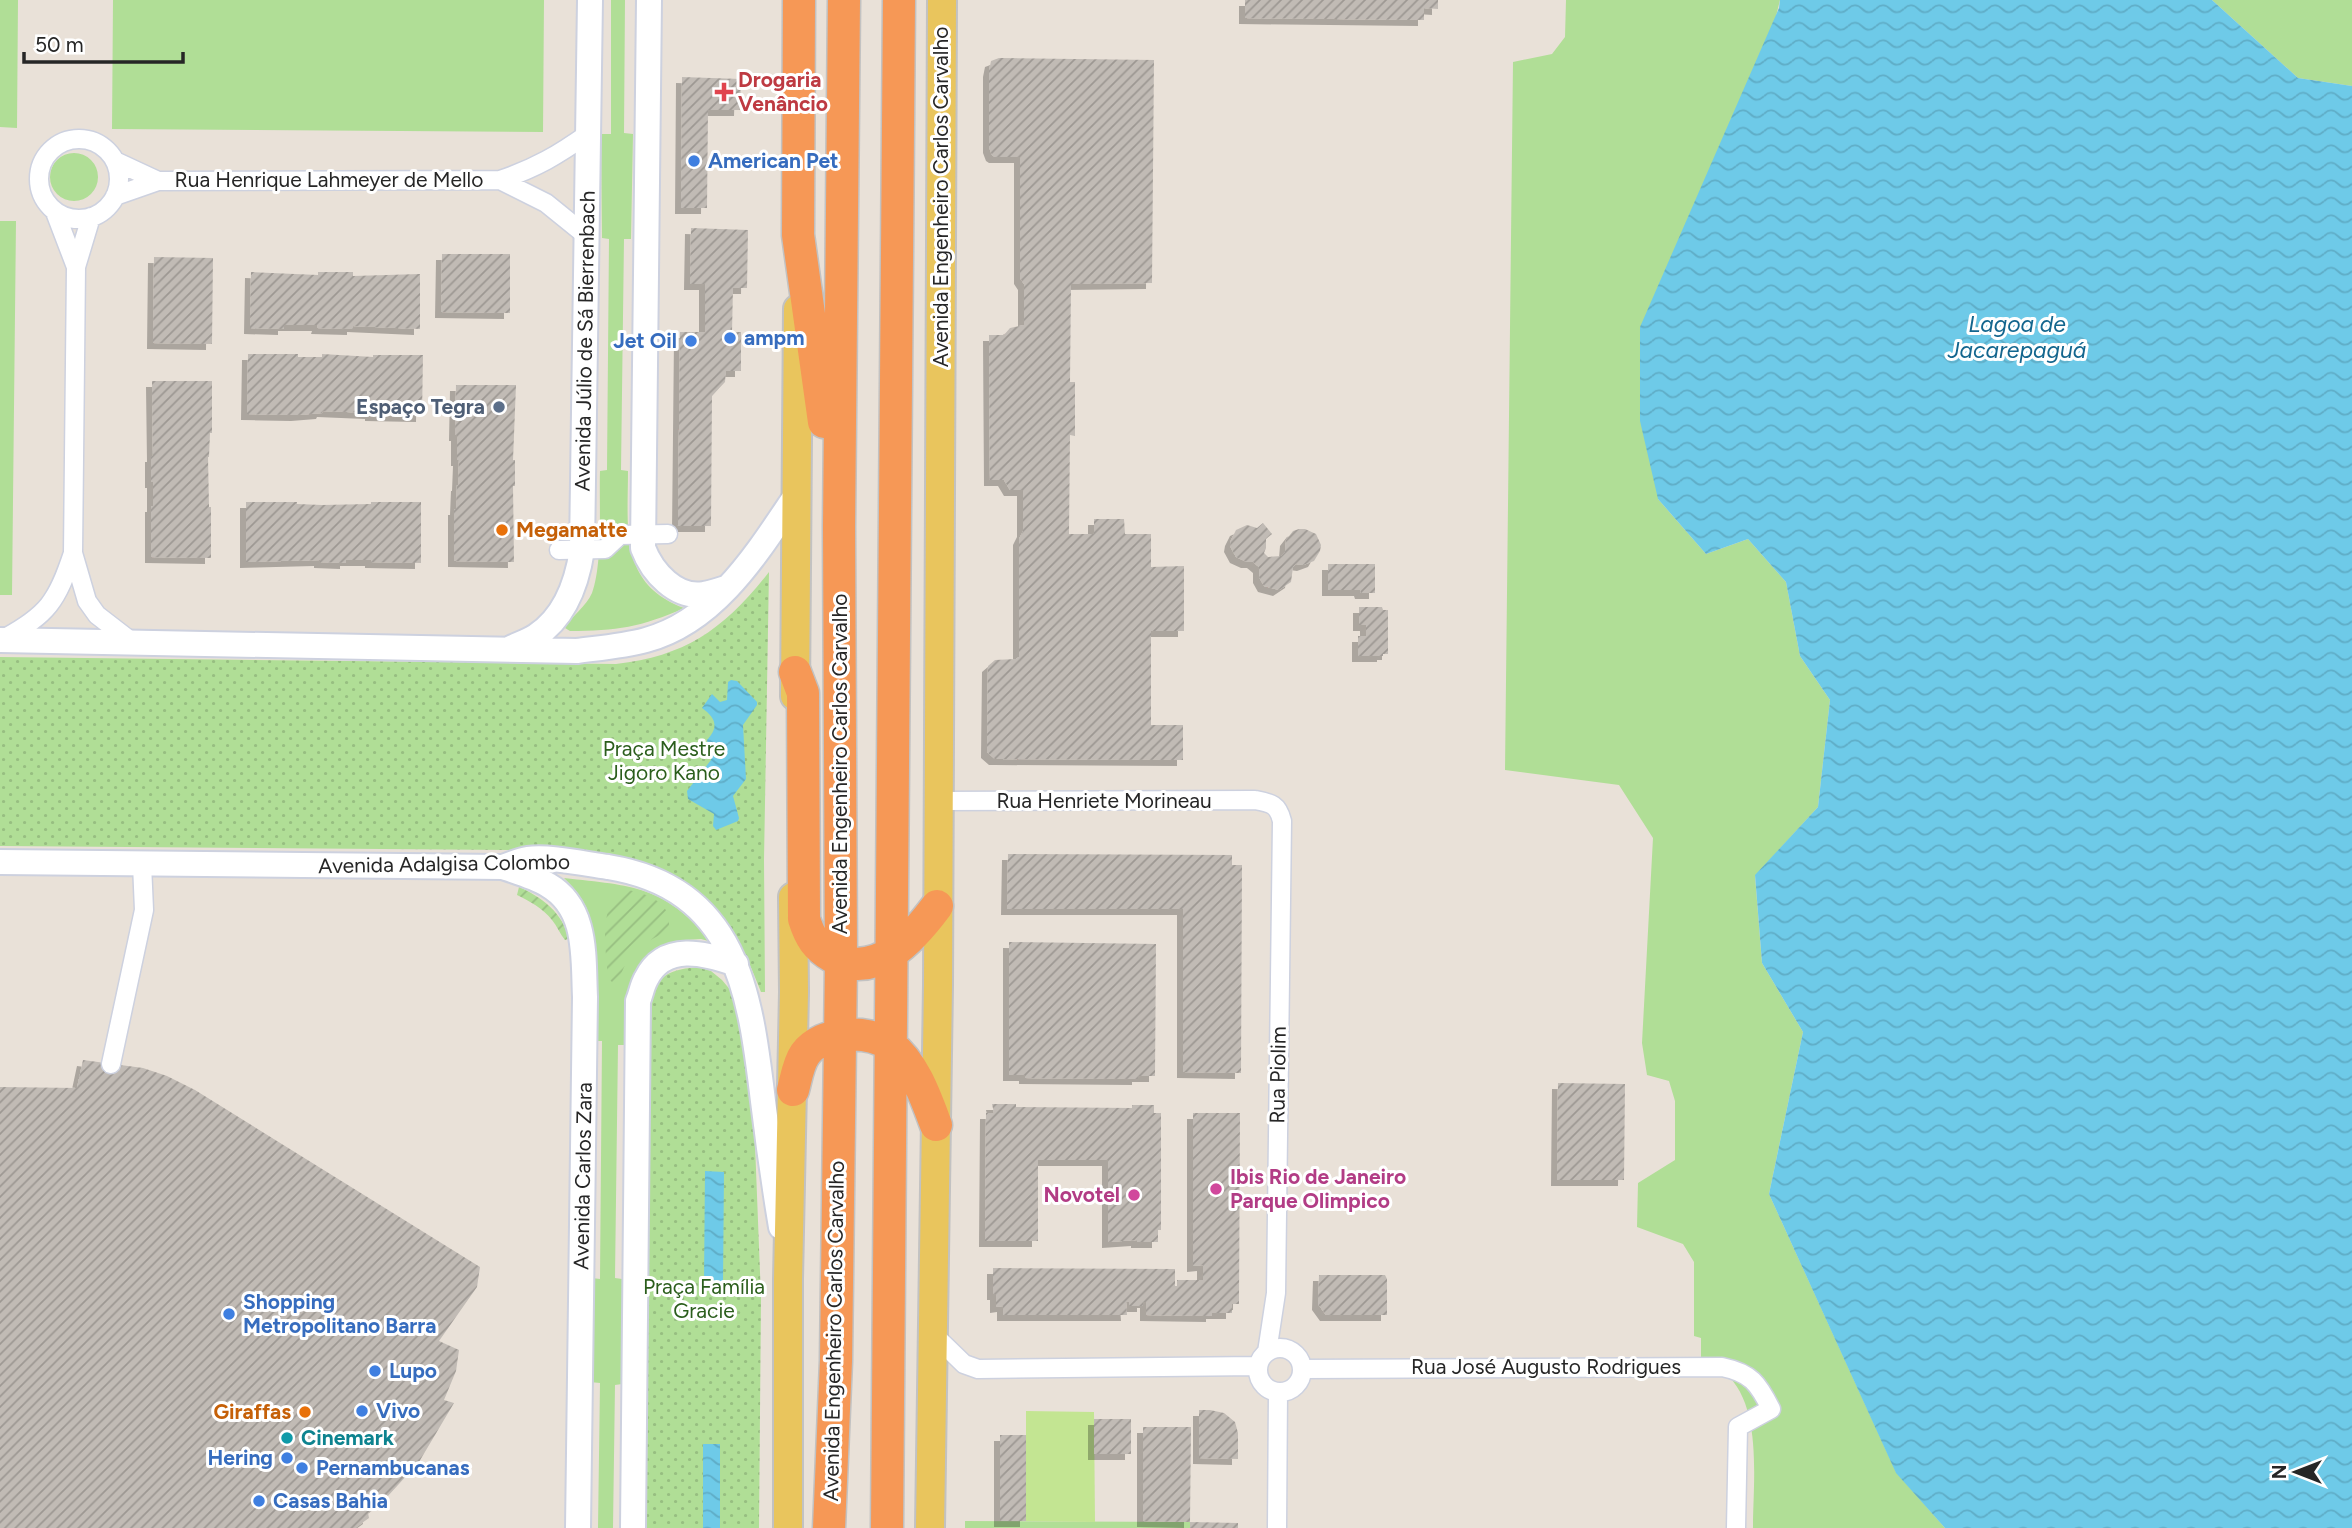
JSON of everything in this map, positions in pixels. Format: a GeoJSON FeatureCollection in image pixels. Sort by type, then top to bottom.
{"type":"FeatureCollection","features":[{"type":"Feature","properties":{"kind":"highway","name":"Avenida Engenheiro Carlos Carvalho"},"geometry":{"type":"LineString","coordinates":[[798,235],[799,0]]}},
{"type":"Feature","properties":{"kind":"highway","name":"Avenida Engenheiro Carlos Carvalho"},"geometry":{"type":"LineString","coordinates":[[829,1528],[836,1361],[841,961],[839,527],[844,0]]}},
{"type":"Feature","properties":{"kind":"highway","name":"Avenida Engenheiro Carlos Carvalho"},"geometry":{"type":"LineString","coordinates":[[887,1528],[899,0]]}},
{"type":"Feature","properties":{"kind":"highway"},"geometry":{"type":"LineString","coordinates":[[798,235],[839,527]]}},
{"type":"Feature","properties":{"kind":"highway"},"geometry":{"type":"LineString","coordinates":[[795,673],[803,693],[804,919],[810,938],[841,961],[866,963],[890,955],[923,925],[937,906]]}},
{"type":"Feature","properties":{"kind":"highway"},"geometry":{"type":"LineString","coordinates":[[793,1090],[802,1059],[816,1044],[839,1036],[858,1035],[873,1038],[890,1045],[913,1074],[936,1125]]}},
{"type":"Feature","properties":{"kind":"highway"},"geometry":{"type":"LineString","coordinates":[[820,1528],[829,1486]]}},
{"type":"Feature","properties":{"kind":"main road","name":"Avenida Engenheiro Carlos Carvalho"},"geometry":{"type":"LineString","coordinates":[[930,1528],[939,801],[942,0]]}},
{"type":"Feature","properties":{"kind":"main road","name":"Avenida Engenheiro Carlos Carvalho"},"geometry":{"type":"LineString","coordinates":[[788,1528],[798,235]]}},
{"type":"Feature","properties":{"kind":"street","name":"Avenida Júlio de Sá Bierrenbach"},"geometry":{"type":"LineString","coordinates":[[509,649],[536,637],[568,601],[578,573],[570,550],[588,237],[590,0]]}},
{"type":"Feature","properties":{"kind":"street"},"geometry":{"type":"LineString","coordinates":[[649,0],[656,534],[643,548],[649,563],[660,577],[679,591],[702,595],[730,587]]}},
{"type":"Feature","properties":{"kind":"street","name":"Rua Henrique Lahmeyer de Mello"},"geometry":{"type":"LineString","coordinates":[[115,196],[158,181],[500,180],[557,156],[589,133]]}},
{"type":"Feature","properties":{"kind":"street"},"geometry":{"type":"LineString","coordinates":[[75,138],[98,143],[115,160],[119,181],[115,196],[103,211],[92,217],[73,219],[55,212],[47,204],[38,182],[42,162],[55,146],[75,138]]}},
{"type":"Feature","properties":{"kind":"street","name":"Rua Henrique Lahmeyer de Mello"},"geometry":{"type":"LineString","coordinates":[[115,160],[158,181]]}},
{"type":"Feature","properties":{"kind":"street","name":"Rua Henrique Lahmeyer de Mello"},"geometry":{"type":"LineString","coordinates":[[500,180],[546,203],[588,237]]}},
{"type":"Feature","properties":{"kind":"street"},"geometry":{"type":"LineString","coordinates":[[55,212],[76,267]]}},
{"type":"Feature","properties":{"kind":"street"},"geometry":{"type":"LineString","coordinates":[[92,217],[76,267],[73,553],[87,601],[97,615],[132,642]]}},
{"type":"Feature","properties":{"kind":"street"},"geometry":{"type":"LineString","coordinates":[[1,640],[577,651],[648,639],[690,619],[730,587],[797,494]]}},
{"type":"Feature","properties":{"kind":"street"},"geometry":{"type":"LineString","coordinates":[[570,550],[605,549],[620,535],[656,534]]}},
{"type":"Feature","properties":{"kind":"street"},"geometry":{"type":"LineString","coordinates":[[1,640],[28,625],[51,604],[59,592],[73,553]]}},
{"type":"Feature","properties":{"kind":"street","name":"Rua Henriete Morineau"},"geometry":{"type":"LineString","coordinates":[[939,801],[1269,802]]}},
{"type":"Feature","properties":{"kind":"street","name":"Rua Piolim"},"geometry":{"type":"LineString","coordinates":[[1262,1359],[1276,1293],[1282,821],[1279,810],[1269,802]]}},
{"type":"Feature","properties":{"kind":"street","name":"Avenida Adalgisa Colombo"},"geometry":{"type":"LineString","coordinates":[[0,862],[503,867],[529,859],[621,869],[657,880],[685,897],[708,918],[724,940],[736,964],[756,1041],[788,1279]]}},
{"type":"Feature","properties":{"kind":"street"},"geometry":{"type":"LineString","coordinates":[[111,1064],[144,910],[142,864]]}},
{"type":"Feature","properties":{"kind":"street","name":"Avenida Carlos Zara"},"geometry":{"type":"LineString","coordinates":[[503,867],[548,885],[562,896],[577,917],[582,945],[585,997],[578,1528]]}},
{"type":"Feature","properties":{"kind":"street"},"geometry":{"type":"LineString","coordinates":[[633,1528],[638,1001],[646,978],[665,958],[678,954],[706,953],[736,964]]}},
{"type":"Feature","properties":{"kind":"street"},"geometry":{"type":"LineString","coordinates":[[932,1333],[964,1364],[978,1369],[1262,1359],[1275,1348],[1283,1348],[1298,1357],[1302,1369],[1299,1381],[1294,1387],[1278,1392],[1270,1389],[1259,1376],[1262,1359]]}},
{"type":"Feature","properties":{"kind":"street","name":"Rua José Augusto Rodrigues"},"geometry":{"type":"LineString","coordinates":[[1302,1369],[1722,1367],[1739,1372],[1756,1382],[1771,1409],[1738,1427],[1736,1528]]}},
{"type":"Feature","properties":{"kind":"street"},"geometry":{"type":"LineString","coordinates":[[1277,1528],[1278,1392]]}},
{"type":"Feature","properties":{"kind":"green space"},"geometry":{"type":"Polygon","coordinates":[[[0,0],[18,0],[17,128],[0,127],[0,0]]]}},
{"type":"Feature","properties":{"kind":"green space"},"geometry":{"type":"Polygon","coordinates":[[[113,0],[544,0],[543,132],[112,129],[113,0]]]}},
{"type":"Feature","properties":{"kind":"green space"},"geometry":{"type":"Polygon","coordinates":[[[611,0],[625,0],[624,133],[633,134],[631,239],[624,239],[621,470],[628,471],[629,534],[638,569],[648,585],[663,598],[684,608],[628,627],[570,631],[565,628],[589,598],[595,580],[599,550],[600,471],[607,470],[609,239],[602,238],[601,134],[611,134],[611,0]]]}},
{"type":"Feature","properties":{"kind":"green space"},"geometry":{"type":"Polygon","coordinates":[[[1566,0],[1780,0],[1658,499],[1706,554],[1748,539],[1786,582],[1800,656],[1830,700],[1818,807],[1755,876],[1762,963],[1803,1032],[1769,1194],[1896,1472],[1945,1528],[1753,1528],[1754,1467],[1751,1424],[1737,1387],[1725,1373],[1701,1359],[1701,1338],[1694,1336],[1694,1262],[1683,1244],[1637,1227],[1638,1183],[1675,1160],[1675,1101],[1669,1081],[1647,1075],[1642,1043],[1653,838],[1619,785],[1505,770],[1513,62],[1552,54],[1565,37],[1566,0]]]}},
{"type":"Feature","properties":{"kind":"green space"},"geometry":{"type":"Polygon","coordinates":[[[2212,0],[2352,0],[2352,86],[2298,78],[2212,0]]]}},
{"type":"Feature","properties":{"kind":"green space"},"geometry":{"type":"Polygon","coordinates":[[[74,153],[91,160],[98,177],[91,194],[74,201],[57,194],[50,177],[57,160],[74,153]]]}},
{"type":"Feature","properties":{"kind":"green space"},"geometry":{"type":"Polygon","coordinates":[[[0,221],[16,221],[12,595],[0,595],[0,221]]]}},
{"type":"Feature","properties":{"kind":"green space","name":"Praça Mestre Jigoro Kano"},"geometry":{"type":"Polygon","coordinates":[[[769,572],[764,860],[765,992],[761,992],[747,958],[731,932],[703,902],[687,888],[651,867],[614,855],[556,850],[0,846],[0,657],[616,664],[664,654],[703,636],[737,609],[769,572]]]}},
{"type":"Feature","properties":{"kind":"green space"},"geometry":{"type":"Polygon","coordinates":[[[564,878],[610,883],[646,892],[678,909],[712,942],[701,939],[686,940],[658,949],[630,990],[625,1013],[624,1045],[618,1045],[615,1278],[622,1279],[622,1384],[615,1385],[613,1528],[598,1528],[600,1383],[590,1382],[592,1278],[600,1279],[602,1041],[593,1041],[594,937],[591,920],[581,898],[564,878]]]}},
{"type":"Feature","properties":{"kind":"green space"},"geometry":{"type":"Polygon","coordinates":[[[519,887],[535,895],[557,914],[568,939],[565,940],[544,912],[517,895],[519,887]]]}},
{"type":"Feature","properties":{"kind":"green space"},"geometry":{"type":"Polygon","coordinates":[[[621,889],[638,892],[655,900],[667,912],[669,920],[668,930],[643,944],[632,954],[619,980],[613,983],[608,978],[605,930],[609,908],[621,889]]]}},
{"type":"Feature","properties":{"kind":"green space","name":"Praça Família Gracie"},"geometry":{"type":"Polygon","coordinates":[[[700,967],[711,971],[732,992],[752,1067],[761,1298],[759,1528],[646,1528],[649,1004],[656,986],[666,975],[681,969],[700,967]]]}},
{"type":"Feature","properties":{"kind":"green space"},"geometry":{"type":"Polygon","coordinates":[[[1026,1411],[1094,1412],[1095,1522],[1026,1521],[1026,1411]]]}},
{"type":"Feature","properties":{"kind":"green space"},"geometry":{"type":"Polygon","coordinates":[[[965,1521],[1190,1522],[1190,1528],[965,1528],[965,1521]]]}},
{"type":"Feature","properties":{"kind":"water","name":"Lagoa de Jacarepaguá"},"geometry":{"type":"Polygon","coordinates":[[[1780,0],[2212,0],[2298,78],[2352,86],[2352,1528],[1945,1528],[1896,1473],[1769,1194],[1803,1032],[1762,963],[1755,875],[1818,807],[1830,700],[1800,656],[1786,582],[1748,539],[1706,554],[1658,499],[1640,421],[1640,327],[1779,8],[1780,0]]]}},
{"type":"Feature","properties":{"kind":"water"},"geometry":{"type":"Polygon","coordinates":[[[737,681],[757,705],[743,725],[746,779],[733,796],[739,818],[738,821],[716,830],[713,826],[714,814],[688,799],[687,791],[711,760],[707,740],[713,731],[714,723],[702,708],[712,694],[720,702],[727,700],[728,682],[737,681]]]}},
{"type":"Feature","properties":{"kind":"water"},"geometry":{"type":"Polygon","coordinates":[[[705,1171],[724,1172],[723,1283],[704,1282],[705,1171]]]}},
{"type":"Feature","properties":{"kind":"water"},"geometry":{"type":"Polygon","coordinates":[[[703,1444],[720,1444],[720,1528],[703,1528],[703,1444]]]}},
{"type":"Feature","properties":{"kind":"building"},"geometry":{"type":"Polygon","coordinates":[[[1245,0],[1438,0],[1438,9],[1424,8],[1424,20],[1245,18],[1245,0]]]}},
{"type":"Feature","properties":{"kind":"building"},"geometry":{"type":"Polygon","coordinates":[[[999,58],[1154,60],[1152,283],[1071,284],[1070,382],[1075,382],[1075,436],[1070,435],[1069,534],[1094,534],[1094,519],[1124,519],[1125,534],[1151,534],[1151,567],[1184,566],[1184,631],[1151,631],[1151,725],[1183,725],[1183,760],[995,759],[987,752],[988,666],[995,660],[1019,657],[1019,539],[1023,531],[1023,490],[1010,490],[1004,480],[990,480],[989,335],[1004,335],[1010,328],[1024,325],[1024,284],[1020,278],[1020,157],[995,157],[989,147],[989,71],[991,61],[999,58]]]}},
{"type":"Feature","properties":{"kind":"building"},"geometry":{"type":"Polygon","coordinates":[[[682,77],[741,79],[740,110],[708,110],[707,208],[681,208],[682,77]]]}},
{"type":"Feature","properties":{"kind":"building"},"geometry":{"type":"Polygon","coordinates":[[[691,228],[748,230],[747,288],[733,288],[732,332],[741,332],[741,371],[726,371],[725,382],[712,396],[711,526],[678,526],[680,332],[705,332],[705,284],[690,284],[691,228]]]}},
{"type":"Feature","properties":{"kind":"building"},"geometry":{"type":"Polygon","coordinates":[[[442,254],[510,254],[510,313],[441,312],[442,254]]]}},
{"type":"Feature","properties":{"kind":"building"},"geometry":{"type":"Polygon","coordinates":[[[154,257],[213,258],[212,344],[153,343],[154,257]]]}},
{"type":"Feature","properties":{"kind":"building"},"geometry":{"type":"Polygon","coordinates":[[[251,272],[318,275],[318,272],[353,272],[353,276],[420,274],[420,329],[353,326],[353,329],[317,328],[318,325],[284,325],[284,329],[250,328],[251,272]]]}},
{"type":"Feature","properties":{"kind":"building"},"geometry":{"type":"Polygon","coordinates":[[[248,354],[298,354],[298,357],[322,357],[322,354],[373,357],[423,355],[422,416],[323,411],[297,415],[247,414],[248,354]]]}},
{"type":"Feature","properties":{"kind":"building"},"geometry":{"type":"Polygon","coordinates":[[[152,381],[212,381],[212,433],[208,457],[211,558],[151,557],[152,381]]]}},
{"type":"Feature","properties":{"kind":"building"},"geometry":{"type":"Polygon","coordinates":[[[456,385],[516,385],[513,460],[514,562],[454,561],[454,509],[459,460],[455,435],[456,385]]]}},
{"type":"Feature","properties":{"kind":"building"},"geometry":{"type":"Polygon","coordinates":[[[246,502],[322,505],[421,502],[421,563],[371,560],[346,560],[346,563],[320,560],[246,562],[246,502]]]}},
{"type":"Feature","properties":{"kind":"building"},"geometry":{"type":"Polygon","coordinates":[[[1263,523],[1272,534],[1266,539],[1264,553],[1268,557],[1281,556],[1285,552],[1286,540],[1293,531],[1299,529],[1316,534],[1321,545],[1314,561],[1303,565],[1296,564],[1291,582],[1279,590],[1264,586],[1259,577],[1259,567],[1253,562],[1236,557],[1230,546],[1236,530],[1247,525],[1257,528],[1263,523]]]}},
{"type":"Feature","properties":{"kind":"building"},"geometry":{"type":"Polygon","coordinates":[[[1328,564],[1375,564],[1375,593],[1328,590],[1328,564]]]}},
{"type":"Feature","properties":{"kind":"building"},"geometry":{"type":"Polygon","coordinates":[[[1359,607],[1382,607],[1383,610],[1388,610],[1388,654],[1358,656],[1358,636],[1366,636],[1366,625],[1359,625],[1359,607]]]}},
{"type":"Feature","properties":{"kind":"building"},"geometry":{"type":"Polygon","coordinates":[[[1008,854],[1232,855],[1232,865],[1242,865],[1241,1073],[1183,1072],[1183,909],[1007,909],[1008,854]]]}},
{"type":"Feature","properties":{"kind":"building"},"geometry":{"type":"Polygon","coordinates":[[[1009,942],[1156,944],[1155,1076],[1138,1076],[1138,1079],[1025,1078],[1025,1075],[1009,1075],[1009,942]]]}},
{"type":"Feature","properties":{"kind":"building","name":"Shopping Metropolitano Barra"},"geometry":{"type":"Polygon","coordinates":[[[83,1060],[143,1068],[195,1090],[480,1267],[477,1287],[439,1341],[459,1350],[456,1371],[444,1400],[454,1403],[419,1462],[387,1497],[368,1513],[369,1518],[355,1528],[0,1528],[0,1087],[77,1088],[83,1060]]]}},
{"type":"Feature","properties":{"kind":"building"},"geometry":{"type":"Polygon","coordinates":[[[1558,1083],[1625,1084],[1624,1180],[1557,1180],[1558,1083]]]}},
{"type":"Feature","properties":{"kind":"building","name":"Novotel"},"geometry":{"type":"Polygon","coordinates":[[[992,1104],[1016,1104],[1016,1107],[1132,1108],[1132,1105],[1154,1105],[1154,1113],[1161,1113],[1161,1230],[1158,1230],[1158,1242],[1108,1242],[1108,1160],[1038,1160],[1038,1241],[985,1241],[986,1113],[994,1113],[992,1104]]]}},
{"type":"Feature","properties":{"kind":"building","name":"Ibis Rio de Janeiro Parque Olimpico"},"geometry":{"type":"Polygon","coordinates":[[[1193,1113],[1240,1113],[1239,1304],[1232,1304],[1232,1313],[1212,1313],[1212,1316],[1146,1315],[1146,1302],[1143,1302],[1143,1306],[1129,1306],[1129,1302],[1126,1302],[1127,1315],[1003,1315],[1003,1306],[996,1307],[996,1294],[993,1294],[993,1268],[1175,1269],[1175,1286],[1177,1280],[1203,1280],[1203,1265],[1193,1266],[1193,1113]]]}},
{"type":"Feature","properties":{"kind":"building"},"geometry":{"type":"Polygon","coordinates":[[[1319,1275],[1385,1275],[1387,1315],[1326,1315],[1318,1304],[1319,1275]]]}},
{"type":"Feature","properties":{"kind":"building"},"geometry":{"type":"Polygon","coordinates":[[[1199,1410],[1224,1413],[1235,1422],[1238,1433],[1238,1459],[1199,1458],[1199,1410]]]}},
{"type":"Feature","properties":{"kind":"building"},"geometry":{"type":"Polygon","coordinates":[[[1094,1419],[1131,1419],[1131,1454],[1094,1454],[1094,1419]]]}},
{"type":"Feature","properties":{"kind":"building"},"geometry":{"type":"Polygon","coordinates":[[[1143,1427],[1191,1427],[1190,1522],[1143,1521],[1143,1427]]]}},
{"type":"Feature","properties":{"kind":"building"},"geometry":{"type":"Polygon","coordinates":[[[1000,1435],[1026,1435],[1026,1521],[1000,1521],[1000,1435]]]}},
{"type":"Feature","properties":{"kind":"building"},"geometry":{"type":"Polygon","coordinates":[[[1190,1522],[1238,1523],[1238,1528],[1190,1528],[1190,1522]]]}},
{"type":"Feature","properties":{"kind":"place","name":"Drogaria Venâncio"},"geometry":{"type":"Point","coordinates":[724,92]}},
{"type":"Feature","properties":{"kind":"place","name":"American Pet"},"geometry":{"type":"Point","coordinates":[694,161]}},
{"type":"Feature","properties":{"kind":"place","name":"ampm"},"geometry":{"type":"Point","coordinates":[730,338]}},
{"type":"Feature","properties":{"kind":"place","name":"Jet Oil"},"geometry":{"type":"Point","coordinates":[691,341]}},
{"type":"Feature","properties":{"kind":"place","name":"Espaço Tegra"},"geometry":{"type":"Point","coordinates":[499,407]}},
{"type":"Feature","properties":{"kind":"place","name":"Megamatte"},"geometry":{"type":"Point","coordinates":[502,530]}},
{"type":"Feature","properties":{"kind":"place","name":"Ibis Rio de Janeiro Parque Olimpico"},"geometry":{"type":"Point","coordinates":[1216,1189]}},
{"type":"Feature","properties":{"kind":"place","name":"Novotel"},"geometry":{"type":"Point","coordinates":[1134,1195]}},
{"type":"Feature","properties":{"kind":"place","name":"Shopping Metropolitano Barra"},"geometry":{"type":"Point","coordinates":[229,1314]}},
{"type":"Feature","properties":{"kind":"place","name":"Lupo"},"geometry":{"type":"Point","coordinates":[375,1371]}},
{"type":"Feature","properties":{"kind":"place","name":"Vivo"},"geometry":{"type":"Point","coordinates":[362,1411]}},
{"type":"Feature","properties":{"kind":"place","name":"Giraffas"},"geometry":{"type":"Point","coordinates":[305,1412]}},
{"type":"Feature","properties":{"kind":"place","name":"Cinemark"},"geometry":{"type":"Point","coordinates":[287,1438]}},
{"type":"Feature","properties":{"kind":"place","name":"Hering"},"geometry":{"type":"Point","coordinates":[287,1458]}},
{"type":"Feature","properties":{"kind":"place","name":"Pernambucanas"},"geometry":{"type":"Point","coordinates":[302,1468]}},
{"type":"Feature","properties":{"kind":"place","name":"Casas Bahia"},"geometry":{"type":"Point","coordinates":[259,1501]}}]}
